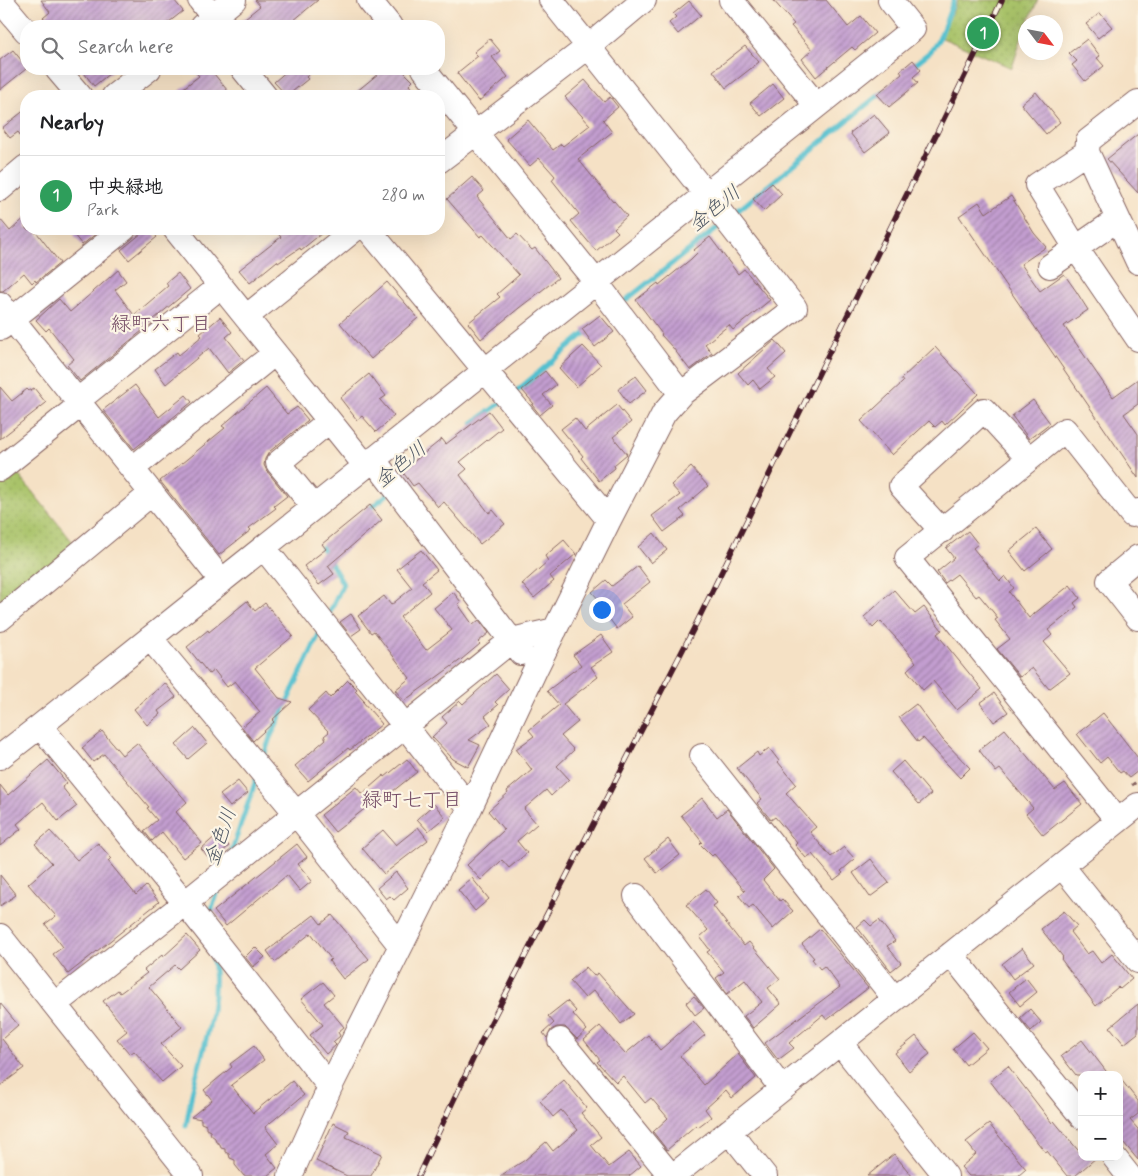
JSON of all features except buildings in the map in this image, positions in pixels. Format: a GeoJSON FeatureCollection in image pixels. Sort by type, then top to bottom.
{"type":"FeatureCollection","features":[{"type":"Feature","properties":{"kind":"street"},"geometry":{"type":"LineString","coordinates":[[0,0],[20,24]]}},
{"type":"Feature","properties":{"kind":"street"},"geometry":{"type":"LineString","coordinates":[[206,18],[234,0]]}},
{"type":"Feature","properties":{"kind":"street"},"geometry":{"type":"LineString","coordinates":[[369,0],[385,20]]}},
{"type":"Feature","properties":{"kind":"street"},"geometry":{"type":"LineString","coordinates":[[290,1176],[330,1087],[470,808],[554,630],[664,413],[681,394],[795,308],[550,0]]}},
{"type":"Feature","properties":{"kind":"street"},"geometry":{"type":"LineString","coordinates":[[445,156],[588,46],[644,0]]}},
{"type":"Feature","properties":{"kind":"street"},"geometry":{"type":"LineString","coordinates":[[731,0],[816,105]]}},
{"type":"Feature","properties":{"kind":"street"},"geometry":{"type":"LineString","coordinates":[[2,750],[40,726],[913,28],[890,0]]}},
{"type":"Feature","properties":{"kind":"street"},"geometry":{"type":"LineString","coordinates":[[63,75],[75,90]]}},
{"type":"Feature","properties":{"kind":"street"},"geometry":{"type":"LineString","coordinates":[[122,90],[141,75]]}},
{"type":"Feature","properties":{"kind":"street"},"geometry":{"type":"LineString","coordinates":[[248,75],[260,90]]}},
{"type":"Feature","properties":{"kind":"street"},"geometry":{"type":"LineString","coordinates":[[429,75],[441,90]]}},
{"type":"Feature","properties":{"kind":"street"},"geometry":{"type":"LineString","coordinates":[[445,95],[596,282],[681,394]]}},
{"type":"Feature","properties":{"kind":"street"},"geometry":{"type":"LineString","coordinates":[[1138,102],[1088,141],[1087,152],[1138,262]]}},
{"type":"Feature","properties":{"kind":"street"},"geometry":{"type":"LineString","coordinates":[[1087,152],[1037,185],[1076,248],[1138,339]]}},
{"type":"Feature","properties":{"kind":"street"},"geometry":{"type":"LineString","coordinates":[[0,188],[20,172]]}},
{"type":"Feature","properties":{"kind":"street"},"geometry":{"type":"LineString","coordinates":[[1050,266],[1118,219]]}},
{"type":"Feature","properties":{"kind":"street"},"geometry":{"type":"LineString","coordinates":[[116,235],[4,317],[79,403],[222,581]]}},
{"type":"Feature","properties":{"kind":"street"},"geometry":{"type":"LineString","coordinates":[[180,235],[329,421],[369,462],[535,670]]}},
{"type":"Feature","properties":{"kind":"street"},"geometry":{"type":"LineString","coordinates":[[246,317],[347,235]]}},
{"type":"Feature","properties":{"kind":"street"},"geometry":{"type":"LineString","coordinates":[[373,235],[609,520]]}},
{"type":"Feature","properties":{"kind":"street"},"geometry":{"type":"LineString","coordinates":[[0,469],[220,286]]}},
{"type":"Feature","properties":{"kind":"street"},"geometry":{"type":"LineString","coordinates":[[132,469],[274,353]]}},
{"type":"Feature","properties":{"kind":"street"},"geometry":{"type":"LineString","coordinates":[[942,531],[901,486],[984,410],[1029,459]]}},
{"type":"Feature","properties":{"kind":"street"},"geometry":{"type":"LineString","coordinates":[[314,507],[278,463],[329,421]]}},
{"type":"Feature","properties":{"kind":"street"},"geometry":{"type":"LineString","coordinates":[[1118,820],[907,558],[1065,430],[1136,516]]}},
{"type":"Feature","properties":{"kind":"street"},"geometry":{"type":"LineString","coordinates":[[0,619],[152,493]]}},
{"type":"Feature","properties":{"kind":"street"},"geometry":{"type":"LineString","coordinates":[[264,548],[470,808]]}},
{"type":"Feature","properties":{"kind":"street"},"geometry":{"type":"LineString","coordinates":[[1138,557],[1109,581],[1138,618]]}},
{"type":"Feature","properties":{"kind":"street"},"geometry":{"type":"LineString","coordinates":[[55,1004],[185,903],[405,724],[512,640],[554,630]]}},
{"type":"Feature","properties":{"kind":"street"},"geometry":{"type":"LineString","coordinates":[[150,638],[296,813],[400,945]]}},
{"type":"Feature","properties":{"kind":"street"},"geometry":{"type":"LineString","coordinates":[[40,726],[185,903],[330,1087]]}},
{"type":"Feature","properties":{"kind":"street"},"geometry":{"type":"LineString","coordinates":[[702,756],[895,999]]}},
{"type":"Feature","properties":{"kind":"street"},"geometry":{"type":"LineString","coordinates":[[560,1040],[672,1176],[1138,805]]}},
{"type":"Feature","properties":{"kind":"street"},"geometry":{"type":"LineString","coordinates":[[1062,866],[1138,962]]}},
{"type":"Feature","properties":{"kind":"street"},"geometry":{"type":"LineString","coordinates":[[636,896],[782,1089]]}},
{"type":"Feature","properties":{"kind":"street"},"geometry":{"type":"LineString","coordinates":[[0,936],[192,1176]]}},
{"type":"Feature","properties":{"kind":"street"},"geometry":{"type":"LineString","coordinates":[[951,954],[1078,1111]]}},
{"type":"Feature","properties":{"kind":"street"},"geometry":{"type":"LineString","coordinates":[[840,1043],[946,1176]]}},
{"type":"Feature","properties":{"kind":"street"},"geometry":{"type":"LineString","coordinates":[[730,1131],[766,1176]]}},
{"type":"Feature","properties":{"kind":"street"},"geometry":{"type":"LineString","coordinates":[[1117,1161],[1129,1176]]}},
{"type":"Feature","properties":{"kind":"green space"},"geometry":{"type":"Polygon","coordinates":[[[958,0],[1038,0],[1031,15],[1018,15],[1018,49],[1012,68],[940,37],[958,0]]]}},
{"type":"Feature","properties":{"kind":"green space"},"geometry":{"type":"Polygon","coordinates":[[[14,469],[76,546],[0,608],[0,481],[14,469]]]}},
{"type":"Feature","properties":{"kind":"waterway","name":"金色川"},"geometry":{"type":"LineString","coordinates":[[911,67],[931,51],[940,37],[954,0]]}},
{"type":"Feature","properties":{"kind":"waterway","name":"金色川"},"geometry":{"type":"LineString","coordinates":[[730,217],[882,92]]}},
{"type":"Feature","properties":{"kind":"waterway","name":"金色川"},"geometry":{"type":"LineString","coordinates":[[621,304],[722,224]]}},
{"type":"Feature","properties":{"kind":"waterway","name":"金色川"},"geometry":{"type":"LineString","coordinates":[[513,394],[589,330]]}},
{"type":"Feature","properties":{"kind":"waterway","name":"金色川"},"geometry":{"type":"LineString","coordinates":[[473,423],[502,402]]}},
{"type":"Feature","properties":{"kind":"waterway","name":"金色川"},"geometry":{"type":"LineString","coordinates":[[367,511],[389,493]]}},
{"type":"Feature","properties":{"kind":"waterway","name":"金色川"},"geometry":{"type":"LineString","coordinates":[[327,618],[343,584],[322,548],[328,544]]}},
{"type":"Feature","properties":{"kind":"waterway","name":"金色川"},"geometry":{"type":"LineString","coordinates":[[262,761],[270,738],[321,630]]}},
{"type":"Feature","properties":{"kind":"waterway","name":"金色川"},"geometry":{"type":"LineString","coordinates":[[230,856],[257,777]]}},
{"type":"Feature","properties":{"kind":"waterway","name":"金色川"},"geometry":{"type":"LineString","coordinates":[[208,920],[220,885]]}},
{"type":"Feature","properties":{"kind":"waterway","name":"金色川"},"geometry":{"type":"LineString","coordinates":[[186,1126],[192,1092],[213,1006],[214,971],[212,953]]}},
{"type":"Feature","properties":{"kind":"railway"},"geometry":{"type":"LineString","coordinates":[[418,1176],[482,1040],[694,628],[1002,0]]}},
{"type":"Feature","properties":{"kind":"place","name":"中央緑地"},"geometry":{"type":"Point","coordinates":[983,33]}},
{"type":"Feature","properties":{"kind":"district","name":"緑町六丁目"},"geometry":{"type":"Point","coordinates":[161,324]}},
{"type":"Feature","properties":{"kind":"district","name":"緑町七丁目"},"geometry":{"type":"Point","coordinates":[412,800]}}]}
